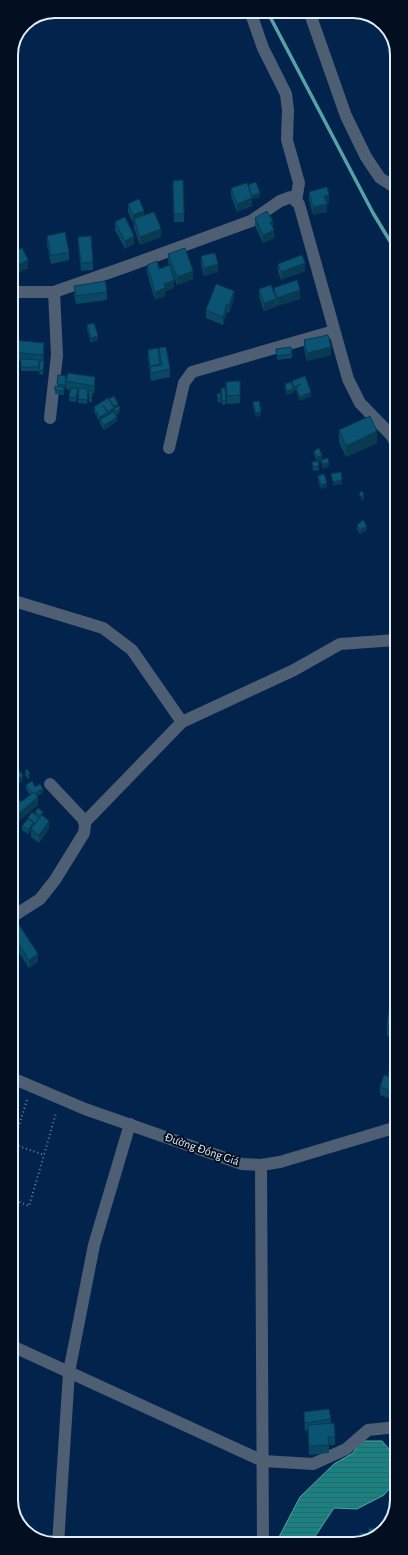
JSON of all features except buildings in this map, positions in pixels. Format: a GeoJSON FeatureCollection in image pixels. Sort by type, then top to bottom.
{"type":"FeatureCollection","features":[{"type":"Feature","properties":{"kind":"street"},"geometry":{"type":"LineString","coordinates":[[252,18],[263,48],[286,94],[288,110],[287,140],[299,183],[296,201]]}},
{"type":"Feature","properties":{"kind":"street"},"geometry":{"type":"LineString","coordinates":[[311,18],[346,116],[366,157],[380,178],[390,184]]}},
{"type":"Feature","properties":{"kind":"street"},"geometry":{"type":"LineString","coordinates":[[18,292],[54,292],[251,221],[280,201],[291,197],[299,204],[348,379],[360,403],[390,434]]}},
{"type":"Feature","properties":{"kind":"street"},"geometry":{"type":"LineString","coordinates":[[50,418],[57,355],[54,292]]}},
{"type":"Feature","properties":{"kind":"street"},"geometry":{"type":"LineString","coordinates":[[169,448],[184,383],[192,372],[334,331]]}},
{"type":"Feature","properties":{"kind":"street"},"geometry":{"type":"LineString","coordinates":[[18,602],[103,628],[132,650],[182,722]]}},
{"type":"Feature","properties":{"kind":"street"},"geometry":{"type":"LineString","coordinates":[[18,914],[40,899],[84,833],[85,822],[182,722],[294,670],[340,644],[390,640]]}},
{"type":"Feature","properties":{"kind":"street"},"geometry":{"type":"LineString","coordinates":[[50,784],[85,822]]}},
{"type":"Feature","properties":{"kind":"street","name":"Đường Đồng Giá"},"geometry":{"type":"LineString","coordinates":[[18,1080],[85,1108],[242,1164],[261,1165],[330,1148],[390,1129]]}},
{"type":"Feature","properties":{"kind":"street"},"geometry":{"type":"LineString","coordinates":[[58,1537],[69,1372],[94,1245],[130,1124]]}},
{"type":"Feature","properties":{"kind":"street"},"geometry":{"type":"LineString","coordinates":[[261,1165],[263,1537]]}},
{"type":"Feature","properties":{"kind":"street"},"geometry":{"type":"LineString","coordinates":[[18,1349],[263,1461],[313,1464],[346,1449],[368,1430],[390,1428]]}},
{"type":"Feature","properties":{"kind":"path"},"geometry":{"type":"LineString","coordinates":[[18,1126],[27,1100]]}},
{"type":"Feature","properties":{"kind":"path"},"geometry":{"type":"LineString","coordinates":[[18,1201],[29,1206],[56,1113]]}},
{"type":"Feature","properties":{"kind":"path"},"geometry":{"type":"LineString","coordinates":[[18,1146],[44,1155]]}},
{"type":"Feature","properties":{"kind":"shaded area"},"geometry":{"type":"Polygon","coordinates":[[[361,1441],[382,1441],[390,1450],[390,1488],[384,1495],[357,1509],[334,1508],[315,1537],[279,1537],[300,1497],[334,1464],[353,1453],[361,1441]]]}},
{"type":"Feature","properties":{"kind":"waterway"},"geometry":{"type":"LineString","coordinates":[[271,18],[373,213],[390,241]]}}]}
